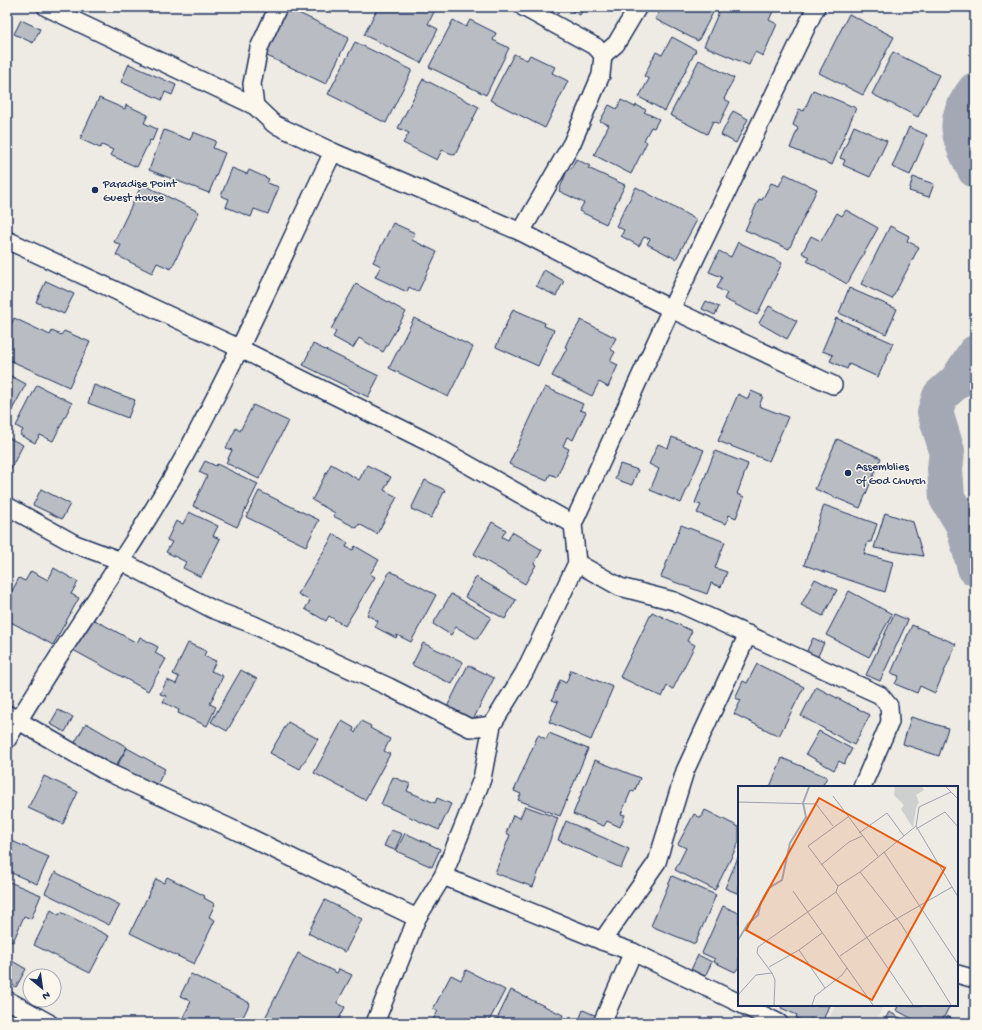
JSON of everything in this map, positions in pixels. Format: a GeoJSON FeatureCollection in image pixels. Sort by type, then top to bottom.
{"type":"FeatureCollection","features":[{"type":"Feature","properties":{"kind":"street"},"geometry":{"type":"LineString","coordinates":[[46,7],[255,106],[274,124],[333,152],[521,232],[671,309],[833,385]]}},
{"type":"Feature","properties":{"kind":"street"},"geometry":{"type":"LineString","coordinates":[[255,106],[252,84],[259,48],[278,7]]}},
{"type":"Feature","properties":{"kind":"street"},"geometry":{"type":"LineString","coordinates":[[523,7],[596,47],[603,55]]}},
{"type":"Feature","properties":{"kind":"street"},"geometry":{"type":"LineString","coordinates":[[521,232],[572,143],[601,75],[603,55],[616,44],[638,7]]}},
{"type":"Feature","properties":{"kind":"street"},"geometry":{"type":"LineString","coordinates":[[375,1023],[416,918],[443,876],[482,779],[492,725],[524,673],[578,563],[573,524],[671,309],[816,7]]}},
{"type":"Feature","properties":{"kind":"street"},"geometry":{"type":"LineString","coordinates":[[7,740],[13,717],[121,561],[191,445],[333,152]]}},
{"type":"Feature","properties":{"kind":"street"},"geometry":{"type":"LineString","coordinates":[[7,240],[239,348],[428,442],[573,524]]}},
{"type":"Feature","properties":{"kind":"street"},"geometry":{"type":"LineString","coordinates":[[7,506],[75,544],[121,561],[212,609],[252,624],[389,687],[470,728],[492,725]]}},
{"type":"Feature","properties":{"kind":"street"},"geometry":{"type":"LineString","coordinates":[[578,563],[620,587],[674,601],[880,695],[889,706],[890,722],[862,786]]}},
{"type":"Feature","properties":{"kind":"street"},"geometry":{"type":"LineString","coordinates":[[602,941],[657,862],[685,771],[748,634]]}},
{"type":"Feature","properties":{"kind":"street"},"geometry":{"type":"LineString","coordinates":[[13,717],[103,770],[226,826],[416,918]]}},
{"type":"Feature","properties":{"kind":"street"},"geometry":{"type":"LineString","coordinates":[[443,876],[602,941],[633,952],[738,1001]]}},
{"type":"Feature","properties":{"kind":"street"},"geometry":{"type":"LineString","coordinates":[[602,1023],[633,952]]}},
{"type":"Feature","properties":{"kind":"street"},"geometry":{"type":"LineString","coordinates":[[958,974],[975,979]]}},
{"type":"Feature","properties":{"kind":"street"},"geometry":{"type":"LineString","coordinates":[[7,1000],[48,1023]]}},
{"type":"Feature","properties":{"kind":"street"},"geometry":{"type":"LineString","coordinates":[[748,1006],[779,1023]]}},
{"type":"Feature","properties":{"kind":"shaded area"},"geometry":{"type":"Polygon","coordinates":[[[835,1006],[883,1006],[876,1023],[827,1023],[835,1006]]]}},
{"type":"Feature","properties":{"kind":"building"},"geometry":{"type":"Polygon","coordinates":[[[378,7],[436,8],[428,24],[438,29],[421,63],[364,35],[378,7]]]}},
{"type":"Feature","properties":{"kind":"building"},"geometry":{"type":"Polygon","coordinates":[[[565,7],[584,7],[580,15],[565,7]]]}},
{"type":"Feature","properties":{"kind":"building"},"geometry":{"type":"Polygon","coordinates":[[[662,7],[716,7],[698,41],[655,19],[662,7]]]}},
{"type":"Feature","properties":{"kind":"building"},"geometry":{"type":"Polygon","coordinates":[[[721,7],[769,7],[774,9],[769,20],[777,24],[763,56],[755,52],[749,65],[704,46],[721,7]]]}},
{"type":"Feature","properties":{"kind":"building"},"geometry":{"type":"Polygon","coordinates":[[[288,8],[349,37],[326,84],[265,55],[288,8]]]}},
{"type":"Feature","properties":{"kind":"building"},"geometry":{"type":"Polygon","coordinates":[[[849,14],[894,37],[863,95],[819,73],[849,14]]]}},
{"type":"Feature","properties":{"kind":"building"},"geometry":{"type":"Polygon","coordinates":[[[21,20],[40,29],[33,43],[14,34],[21,20]]]}},
{"type":"Feature","properties":{"kind":"building"},"geometry":{"type":"Polygon","coordinates":[[[453,20],[466,27],[470,20],[496,33],[493,40],[509,48],[486,95],[429,67],[453,20]]]}},
{"type":"Feature","properties":{"kind":"building"},"geometry":{"type":"Polygon","coordinates":[[[672,37],[696,50],[665,111],[639,97],[649,79],[644,76],[656,52],[662,55],[672,37]]]}},
{"type":"Feature","properties":{"kind":"building"},"geometry":{"type":"Polygon","coordinates":[[[355,42],[412,70],[386,123],[328,94],[355,42]]]}},
{"type":"Feature","properties":{"kind":"building"},"geometry":{"type":"Polygon","coordinates":[[[893,52],[939,75],[918,117],[872,94],[893,52]]]}},
{"type":"Feature","properties":{"kind":"building"},"geometry":{"type":"Polygon","coordinates":[[[514,54],[527,60],[530,55],[555,67],[552,73],[568,81],[545,128],[490,100],[514,54]]]}},
{"type":"Feature","properties":{"kind":"building"},"geometry":{"type":"Polygon","coordinates":[[[699,60],[734,78],[724,99],[730,102],[719,124],[713,121],[707,134],[670,115],[699,60]]]}},
{"type":"Feature","properties":{"kind":"building"},"geometry":{"type":"Polygon","coordinates":[[[129,64],[176,85],[172,95],[165,92],[162,100],[121,82],[129,64]]]}},
{"type":"Feature","properties":{"kind":"building"},"geometry":{"type":"Polygon","coordinates":[[[423,79],[479,107],[455,155],[442,150],[437,160],[403,143],[409,133],[398,128],[423,79]]]}},
{"type":"Feature","properties":{"kind":"building"},"geometry":{"type":"Polygon","coordinates":[[[813,90],[856,108],[832,165],[790,148],[798,128],[793,125],[799,109],[804,111],[813,90]]]}},
{"type":"Feature","properties":{"kind":"building"},"geometry":{"type":"Polygon","coordinates":[[[99,98],[125,109],[126,105],[148,115],[144,123],[157,129],[137,167],[110,155],[113,150],[102,145],[100,148],[80,139],[99,98]]]}},
{"type":"Feature","properties":{"kind":"building"},"geometry":{"type":"Polygon","coordinates":[[[621,100],[635,107],[636,105],[646,110],[644,112],[659,119],[654,128],[651,127],[644,140],[647,142],[631,174],[594,155],[609,125],[600,121],[609,105],[617,109],[621,100]]]}},
{"type":"Feature","properties":{"kind":"building"},"geometry":{"type":"Polygon","coordinates":[[[733,111],[748,119],[736,143],[721,135],[733,111]]]}},
{"type":"Feature","properties":{"kind":"building"},"geometry":{"type":"Polygon","coordinates":[[[854,126],[887,141],[870,177],[843,165],[845,160],[840,158],[854,126]]]}},
{"type":"Feature","properties":{"kind":"building"},"geometry":{"type":"Polygon","coordinates":[[[909,127],[927,135],[910,175],[892,167],[909,127]]]}},
{"type":"Feature","properties":{"kind":"building"},"geometry":{"type":"Polygon","coordinates":[[[164,130],[190,140],[193,132],[216,141],[213,148],[225,153],[209,193],[149,170],[164,130]]]}},
{"type":"Feature","properties":{"kind":"building"},"geometry":{"type":"Polygon","coordinates":[[[576,159],[590,166],[588,168],[625,185],[606,224],[579,211],[584,203],[559,191],[568,168],[571,169],[576,159]]]}},
{"type":"Feature","properties":{"kind":"building"},"geometry":{"type":"Polygon","coordinates":[[[232,168],[247,174],[249,170],[269,179],[267,183],[279,187],[268,214],[254,209],[251,217],[226,207],[229,199],[221,196],[232,168]]]}},
{"type":"Feature","properties":{"kind":"building"},"geometry":{"type":"Polygon","coordinates":[[[785,174],[817,189],[789,249],[745,230],[759,199],[762,200],[771,183],[779,186],[785,174]]]}},
{"type":"Feature","properties":{"kind":"building"},"geometry":{"type":"Polygon","coordinates":[[[913,177],[934,184],[929,197],[909,191],[913,177]]]}},
{"type":"Feature","properties":{"kind":"building"},"geometry":{"type":"Polygon","coordinates":[[[142,184],[199,212],[171,269],[157,263],[152,273],[116,255],[121,245],[114,242],[142,184]]]}},
{"type":"Feature","properties":{"kind":"building"},"geometry":{"type":"Polygon","coordinates":[[[636,187],[697,220],[676,259],[647,244],[650,239],[644,237],[639,246],[621,236],[624,230],[616,226],[636,187]]]}},
{"type":"Feature","properties":{"kind":"building"},"geometry":{"type":"Polygon","coordinates":[[[846,210],[878,228],[847,284],[807,261],[809,257],[802,253],[811,236],[821,241],[837,213],[842,216],[846,210]]]}},
{"type":"Feature","properties":{"kind":"building"},"geometry":{"type":"Polygon","coordinates":[[[393,223],[415,233],[412,240],[437,252],[418,292],[409,287],[407,292],[375,277],[381,266],[373,262],[393,223]]]}},
{"type":"Feature","properties":{"kind":"building"},"geometry":{"type":"Polygon","coordinates":[[[890,226],[909,236],[907,241],[919,247],[892,299],[861,284],[890,226]]]}},
{"type":"Feature","properties":{"kind":"building"},"geometry":{"type":"Polygon","coordinates":[[[738,242],[782,263],[757,315],[724,299],[727,293],[717,288],[722,277],[709,272],[719,251],[731,257],[738,242]]]}},
{"type":"Feature","properties":{"kind":"building"},"geometry":{"type":"Polygon","coordinates":[[[544,270],[564,281],[556,296],[536,286],[544,270]]]}},
{"type":"Feature","properties":{"kind":"building"},"geometry":{"type":"Polygon","coordinates":[[[46,281],[74,294],[64,314],[36,302],[46,281]]]}},
{"type":"Feature","properties":{"kind":"building"},"geometry":{"type":"Polygon","coordinates":[[[356,284],[406,312],[383,352],[359,338],[353,348],[333,337],[336,332],[331,329],[356,284]]]}},
{"type":"Feature","properties":{"kind":"building"},"geometry":{"type":"Polygon","coordinates":[[[849,288],[897,309],[886,334],[839,313],[849,288]]]}},
{"type":"Feature","properties":{"kind":"building"},"geometry":{"type":"Polygon","coordinates":[[[706,301],[719,307],[715,315],[702,309],[706,301]]]}},
{"type":"Feature","properties":{"kind":"building"},"geometry":{"type":"Polygon","coordinates":[[[769,306],[797,321],[787,339],[759,323],[769,306]]]}},
{"type":"Feature","properties":{"kind":"building"},"geometry":{"type":"Polygon","coordinates":[[[513,309],[545,323],[544,326],[554,330],[538,366],[496,347],[513,309]]]}},
{"type":"Feature","properties":{"kind":"building"},"geometry":{"type":"Polygon","coordinates":[[[14,318],[50,335],[52,331],[61,335],[64,331],[90,342],[69,387],[7,359],[7,334],[14,318]]]}},
{"type":"Feature","properties":{"kind":"building"},"geometry":{"type":"Polygon","coordinates":[[[414,318],[473,347],[448,397],[389,368],[414,318]]]}},
{"type":"Feature","properties":{"kind":"building"},"geometry":{"type":"Polygon","coordinates":[[[836,318],[893,343],[878,377],[849,364],[847,369],[830,361],[833,355],[822,351],[836,318]]]}},
{"type":"Feature","properties":{"kind":"building"},"geometry":{"type":"Polygon","coordinates":[[[581,320],[616,338],[610,349],[615,352],[610,361],[618,365],[608,387],[599,382],[592,396],[552,376],[567,348],[565,347],[570,336],[571,337],[581,320]]]}},
{"type":"Feature","properties":{"kind":"building"},"geometry":{"type":"Polygon","coordinates":[[[313,344],[379,376],[368,397],[303,365],[313,344]]]}},
{"type":"Feature","properties":{"kind":"building"},"geometry":{"type":"Polygon","coordinates":[[[7,374],[26,384],[7,419],[7,374]]]}},
{"type":"Feature","properties":{"kind":"building"},"geometry":{"type":"Polygon","coordinates":[[[37,385],[72,403],[53,441],[40,435],[35,443],[20,435],[23,430],[16,426],[37,385]]]}},
{"type":"Feature","properties":{"kind":"building"},"geometry":{"type":"Polygon","coordinates":[[[94,385],[135,400],[128,418],[88,403],[94,385]]]}},
{"type":"Feature","properties":{"kind":"building"},"geometry":{"type":"Polygon","coordinates":[[[545,387],[583,404],[580,410],[586,412],[573,440],[567,437],[563,446],[569,449],[557,477],[550,474],[547,481],[509,464],[545,387]]]}},
{"type":"Feature","properties":{"kind":"building"},"geometry":{"type":"Polygon","coordinates":[[[751,391],[763,396],[759,406],[788,417],[769,461],[718,441],[738,394],[748,399],[751,391]]]}},
{"type":"Feature","properties":{"kind":"building"},"geometry":{"type":"Polygon","coordinates":[[[253,405],[288,421],[259,479],[226,463],[232,450],[226,448],[236,428],[240,431],[253,405]]]}},
{"type":"Feature","properties":{"kind":"building"},"geometry":{"type":"Polygon","coordinates":[[[7,437],[23,445],[10,470],[7,468],[7,437]]]}},
{"type":"Feature","properties":{"kind":"building"},"geometry":{"type":"Polygon","coordinates":[[[672,437],[704,450],[681,503],[650,490],[659,469],[649,464],[658,444],[668,448],[672,437]]]}},
{"type":"Feature","properties":{"kind":"building","name":"Assemblies of God Church"},"geometry":{"type":"Polygon","coordinates":[[[837,439],[881,458],[860,508],[815,489],[837,439]]]}},
{"type":"Feature","properties":{"kind":"building"},"geometry":{"type":"Polygon","coordinates":[[[715,451],[748,464],[737,494],[744,497],[736,518],[729,515],[726,524],[697,513],[701,505],[695,503],[715,451]]]}},
{"type":"Feature","properties":{"kind":"building"},"geometry":{"type":"Polygon","coordinates":[[[205,461],[216,466],[217,464],[258,484],[237,527],[193,506],[207,476],[199,472],[205,461]]]}},
{"type":"Feature","properties":{"kind":"building"},"geometry":{"type":"Polygon","coordinates":[[[331,464],[359,480],[367,465],[391,477],[384,490],[397,497],[377,534],[359,524],[357,528],[333,516],[335,513],[312,500],[331,464]]]}},
{"type":"Feature","properties":{"kind":"building"},"geometry":{"type":"Polygon","coordinates":[[[620,464],[638,470],[632,485],[615,479],[620,464]]]}},
{"type":"Feature","properties":{"kind":"building"},"geometry":{"type":"Polygon","coordinates":[[[425,480],[445,490],[431,518],[411,509],[425,480]]]}},
{"type":"Feature","properties":{"kind":"building"},"geometry":{"type":"Polygon","coordinates":[[[41,489],[70,504],[62,519],[33,505],[41,489]]]}},
{"type":"Feature","properties":{"kind":"building"},"geometry":{"type":"Polygon","coordinates":[[[259,491],[319,520],[306,546],[246,517],[259,491]]]}},
{"type":"Feature","properties":{"kind":"building"},"geometry":{"type":"Polygon","coordinates":[[[824,505],[877,524],[871,542],[868,542],[864,554],[893,562],[885,592],[804,565],[824,505]]]}},
{"type":"Feature","properties":{"kind":"building"},"geometry":{"type":"Polygon","coordinates":[[[189,512],[218,526],[213,536],[220,539],[201,577],[183,568],[186,562],[166,552],[172,542],[167,540],[176,521],[183,524],[189,512]]]}},
{"type":"Feature","properties":{"kind":"building"},"geometry":{"type":"Polygon","coordinates":[[[885,513],[913,522],[923,556],[874,548],[885,513]]]}},
{"type":"Feature","properties":{"kind":"building"},"geometry":{"type":"Polygon","coordinates":[[[492,522],[506,530],[502,537],[508,540],[512,532],[542,550],[534,564],[536,565],[525,584],[474,554],[492,522]]]}},
{"type":"Feature","properties":{"kind":"building"},"geometry":{"type":"Polygon","coordinates":[[[681,525],[725,542],[715,568],[727,572],[721,587],[711,583],[707,594],[661,577],[681,525]]]}},
{"type":"Feature","properties":{"kind":"building"},"geometry":{"type":"Polygon","coordinates":[[[334,534],[348,543],[346,547],[353,550],[355,546],[379,560],[370,574],[375,577],[345,626],[329,616],[326,621],[305,609],[310,601],[298,594],[334,534]]]}},
{"type":"Feature","properties":{"kind":"building"},"geometry":{"type":"Polygon","coordinates":[[[54,568],[78,582],[71,594],[79,598],[53,645],[9,621],[10,619],[7,617],[7,600],[19,578],[25,581],[31,571],[48,580],[54,568]]]}},
{"type":"Feature","properties":{"kind":"building"},"geometry":{"type":"Polygon","coordinates":[[[390,571],[436,595],[411,642],[397,635],[396,638],[375,627],[378,621],[367,615],[390,571]]]}},
{"type":"Feature","properties":{"kind":"building"},"geometry":{"type":"Polygon","coordinates":[[[476,577],[516,600],[505,619],[465,597],[476,577]]]}},
{"type":"Feature","properties":{"kind":"building"},"geometry":{"type":"Polygon","coordinates":[[[815,579],[837,590],[823,616],[801,605],[815,579]]]}},
{"type":"Feature","properties":{"kind":"building"},"geometry":{"type":"Polygon","coordinates":[[[849,591],[892,614],[869,657],[826,635],[849,591]]]}},
{"type":"Feature","properties":{"kind":"building"},"geometry":{"type":"Polygon","coordinates":[[[451,594],[491,617],[477,639],[456,627],[451,635],[433,624],[451,594]]]}},
{"type":"Feature","properties":{"kind":"building"},"geometry":{"type":"Polygon","coordinates":[[[652,612],[692,631],[687,641],[695,645],[673,689],[667,686],[662,697],[620,677],[652,612]]]}},
{"type":"Feature","properties":{"kind":"building"},"geometry":{"type":"Polygon","coordinates":[[[894,614],[908,620],[880,681],[866,675],[894,614]]]}},
{"type":"Feature","properties":{"kind":"building"},"geometry":{"type":"Polygon","coordinates":[[[91,618],[137,643],[140,637],[158,647],[155,653],[166,659],[148,691],[73,650],[91,618]]]}},
{"type":"Feature","properties":{"kind":"building"},"geometry":{"type":"Polygon","coordinates":[[[912,625],[956,644],[935,693],[920,686],[917,693],[895,684],[899,676],[891,673],[912,625]]]}},
{"type":"Feature","properties":{"kind":"building"},"geometry":{"type":"Polygon","coordinates":[[[813,638],[824,643],[816,660],[805,655],[813,638]]]}},
{"type":"Feature","properties":{"kind":"building"},"geometry":{"type":"Polygon","coordinates":[[[188,643],[206,651],[204,656],[216,661],[211,671],[223,676],[210,704],[216,707],[207,726],[178,713],[179,710],[163,702],[166,696],[160,694],[167,680],[176,684],[179,677],[173,674],[188,643]]]}},
{"type":"Feature","properties":{"kind":"building"},"geometry":{"type":"Polygon","coordinates":[[[423,643],[463,662],[452,684],[412,665],[423,643]]]}},
{"type":"Feature","properties":{"kind":"building"},"geometry":{"type":"Polygon","coordinates":[[[757,664],[804,687],[779,736],[734,714],[741,700],[735,698],[743,681],[747,683],[757,664]]]}},
{"type":"Feature","properties":{"kind":"building"},"geometry":{"type":"Polygon","coordinates":[[[468,665],[494,678],[473,720],[447,707],[468,665]]]}},
{"type":"Feature","properties":{"kind":"building"},"geometry":{"type":"Polygon","coordinates":[[[241,670],[257,679],[227,731],[211,722],[241,670]]]}},
{"type":"Feature","properties":{"kind":"building"},"geometry":{"type":"Polygon","coordinates":[[[571,670],[613,687],[591,740],[549,722],[558,702],[552,700],[560,680],[566,683],[571,670]]]}},
{"type":"Feature","properties":{"kind":"building"},"geometry":{"type":"Polygon","coordinates":[[[816,687],[870,715],[854,745],[801,716],[816,687]]]}},
{"type":"Feature","properties":{"kind":"building"},"geometry":{"type":"Polygon","coordinates":[[[58,710],[73,717],[65,732],[50,724],[58,710]]]}},
{"type":"Feature","properties":{"kind":"building"},"geometry":{"type":"Polygon","coordinates":[[[911,717],[948,728],[939,756],[903,744],[911,717]]]}},
{"type":"Feature","properties":{"kind":"building"},"geometry":{"type":"Polygon","coordinates":[[[342,721],[354,728],[353,731],[355,733],[361,721],[371,726],[370,728],[390,739],[384,751],[390,754],[365,800],[314,773],[342,721]]]}},
{"type":"Feature","properties":{"kind":"building"},"geometry":{"type":"Polygon","coordinates":[[[288,722],[318,739],[300,769],[270,753],[288,722]]]}},
{"type":"Feature","properties":{"kind":"building"},"geometry":{"type":"Polygon","coordinates":[[[86,723],[127,747],[115,767],[74,744],[86,723]]]}},
{"type":"Feature","properties":{"kind":"building"},"geometry":{"type":"Polygon","coordinates":[[[819,731],[852,749],[844,764],[839,761],[834,770],[806,754],[819,731]]]}},
{"type":"Feature","properties":{"kind":"building"},"geometry":{"type":"Polygon","coordinates":[[[549,733],[588,749],[560,816],[518,800],[521,794],[514,791],[538,735],[546,739],[549,733]]]}},
{"type":"Feature","properties":{"kind":"building"},"geometry":{"type":"Polygon","coordinates":[[[127,748],[165,769],[155,789],[116,768],[127,748]]]}},
{"type":"Feature","properties":{"kind":"building"},"geometry":{"type":"Polygon","coordinates":[[[782,758],[827,777],[822,786],[770,786],[782,758]]]}},
{"type":"Feature","properties":{"kind":"building"},"geometry":{"type":"Polygon","coordinates":[[[595,760],[640,778],[634,792],[631,791],[621,814],[625,815],[620,827],[607,821],[604,826],[573,814],[595,760]]]}},
{"type":"Feature","properties":{"kind":"building"},"geometry":{"type":"Polygon","coordinates":[[[44,776],[78,792],[63,824],[28,808],[44,776]]]}},
{"type":"Feature","properties":{"kind":"building"},"geometry":{"type":"Polygon","coordinates":[[[393,777],[410,784],[407,791],[435,803],[437,798],[451,804],[439,830],[381,804],[393,777]]]}},
{"type":"Feature","properties":{"kind":"building"},"geometry":{"type":"Polygon","coordinates":[[[525,806],[558,818],[533,887],[495,873],[510,835],[506,833],[513,815],[520,818],[525,806]]]}},
{"type":"Feature","properties":{"kind":"building"},"geometry":{"type":"Polygon","coordinates":[[[705,810],[738,826],[738,844],[715,890],[675,870],[686,848],[678,844],[694,814],[701,818],[705,810]]]}},
{"type":"Feature","properties":{"kind":"building"},"geometry":{"type":"Polygon","coordinates":[[[566,821],[629,849],[621,868],[558,840],[566,821]]]}},
{"type":"Feature","properties":{"kind":"building"},"geometry":{"type":"Polygon","coordinates":[[[391,830],[402,834],[395,850],[384,846],[391,830]]]}},
{"type":"Feature","properties":{"kind":"building"},"geometry":{"type":"Polygon","coordinates":[[[405,833],[440,849],[432,867],[396,851],[405,833]]]}},
{"type":"Feature","properties":{"kind":"building"},"geometry":{"type":"Polygon","coordinates":[[[7,839],[49,857],[37,884],[7,871],[7,839]]]}},
{"type":"Feature","properties":{"kind":"building"},"geometry":{"type":"Polygon","coordinates":[[[738,857],[738,894],[725,888],[738,857]]]}},
{"type":"Feature","properties":{"kind":"building"},"geometry":{"type":"Polygon","coordinates":[[[55,872],[120,905],[109,925],[45,893],[55,872]]]}},
{"type":"Feature","properties":{"kind":"building"},"geometry":{"type":"Polygon","coordinates":[[[672,876],[716,895],[695,944],[651,926],[672,876]]]}},
{"type":"Feature","properties":{"kind":"building"},"geometry":{"type":"Polygon","coordinates":[[[167,877],[205,896],[204,898],[215,904],[209,917],[215,920],[194,964],[130,933],[156,879],[164,883],[167,877]]]}},
{"type":"Feature","properties":{"kind":"building"},"geometry":{"type":"Polygon","coordinates":[[[7,881],[41,895],[31,919],[24,916],[13,942],[7,939],[7,881]]]}},
{"type":"Feature","properties":{"kind":"building"},"geometry":{"type":"Polygon","coordinates":[[[325,900],[362,919],[345,952],[308,933],[325,900]]]}},
{"type":"Feature","properties":{"kind":"building"},"geometry":{"type":"Polygon","coordinates":[[[723,906],[738,913],[738,968],[735,972],[714,962],[715,959],[702,953],[723,906]]]}},
{"type":"Feature","properties":{"kind":"building"},"geometry":{"type":"Polygon","coordinates":[[[51,910],[59,915],[61,912],[109,936],[90,973],[34,945],[51,910]]]}},
{"type":"Feature","properties":{"kind":"building"},"geometry":{"type":"Polygon","coordinates":[[[298,953],[337,973],[339,969],[352,975],[337,1003],[345,1007],[337,1023],[263,1022],[298,953]]]}},
{"type":"Feature","properties":{"kind":"building"},"geometry":{"type":"Polygon","coordinates":[[[698,955],[712,962],[705,976],[691,970],[698,955]]]}},
{"type":"Feature","properties":{"kind":"building"},"geometry":{"type":"Polygon","coordinates":[[[7,958],[24,968],[22,968],[22,976],[16,987],[7,982],[7,958]]]}},
{"type":"Feature","properties":{"kind":"building"},"geometry":{"type":"Polygon","coordinates":[[[466,970],[505,990],[488,1023],[431,1023],[438,1011],[433,1009],[451,975],[461,980],[466,970]]]}},
{"type":"Feature","properties":{"kind":"building"},"geometry":{"type":"Polygon","coordinates":[[[191,974],[250,1003],[240,1023],[181,1023],[191,1001],[180,996],[191,974]]]}},
{"type":"Feature","properties":{"kind":"building"},"geometry":{"type":"Polygon","coordinates":[[[511,990],[563,1015],[559,1023],[495,1023],[511,990]]]}},
{"type":"Feature","properties":{"kind":"building"},"geometry":{"type":"Polygon","coordinates":[[[782,1006],[829,1006],[822,1023],[810,1019],[809,1023],[796,1018],[797,1015],[781,1008],[782,1006]]]}},
{"type":"Feature","properties":{"kind":"building"},"geometry":{"type":"Polygon","coordinates":[[[898,1006],[950,1006],[941,1023],[920,1023],[896,1010],[898,1006]]]}},
{"type":"Feature","properties":{"kind":"building"},"geometry":{"type":"Polygon","coordinates":[[[583,1010],[597,1016],[594,1023],[578,1023],[583,1010]]]}},
{"type":"Feature","properties":{"kind":"building"},"geometry":{"type":"Polygon","coordinates":[[[889,1012],[910,1023],[883,1023],[889,1012]]]}},
{"type":"Feature","properties":{"kind":"building"},"geometry":{"type":"Polygon","coordinates":[[[947,1016],[958,1022],[958,1023],[944,1023],[947,1016]]]}},
{"type":"Feature","properties":{"kind":"waterway"},"geometry":{"type":"LineString","coordinates":[[975,90],[962,112],[960,121],[961,138],[975,170]]}},
{"type":"Feature","properties":{"kind":"waterway"},"geometry":{"type":"LineString","coordinates":[[975,353],[957,381],[940,396],[935,412],[947,451],[945,469],[947,498],[963,524],[975,568]]}},
{"type":"Feature","properties":{"kind":"place","name":"Paradise Point Guest House"},"geometry":{"type":"Point","coordinates":[95,190]}},
{"type":"Feature","properties":{"kind":"place","name":"Assemblies of God Church"},"geometry":{"type":"Point","coordinates":[848,473]}}]}
